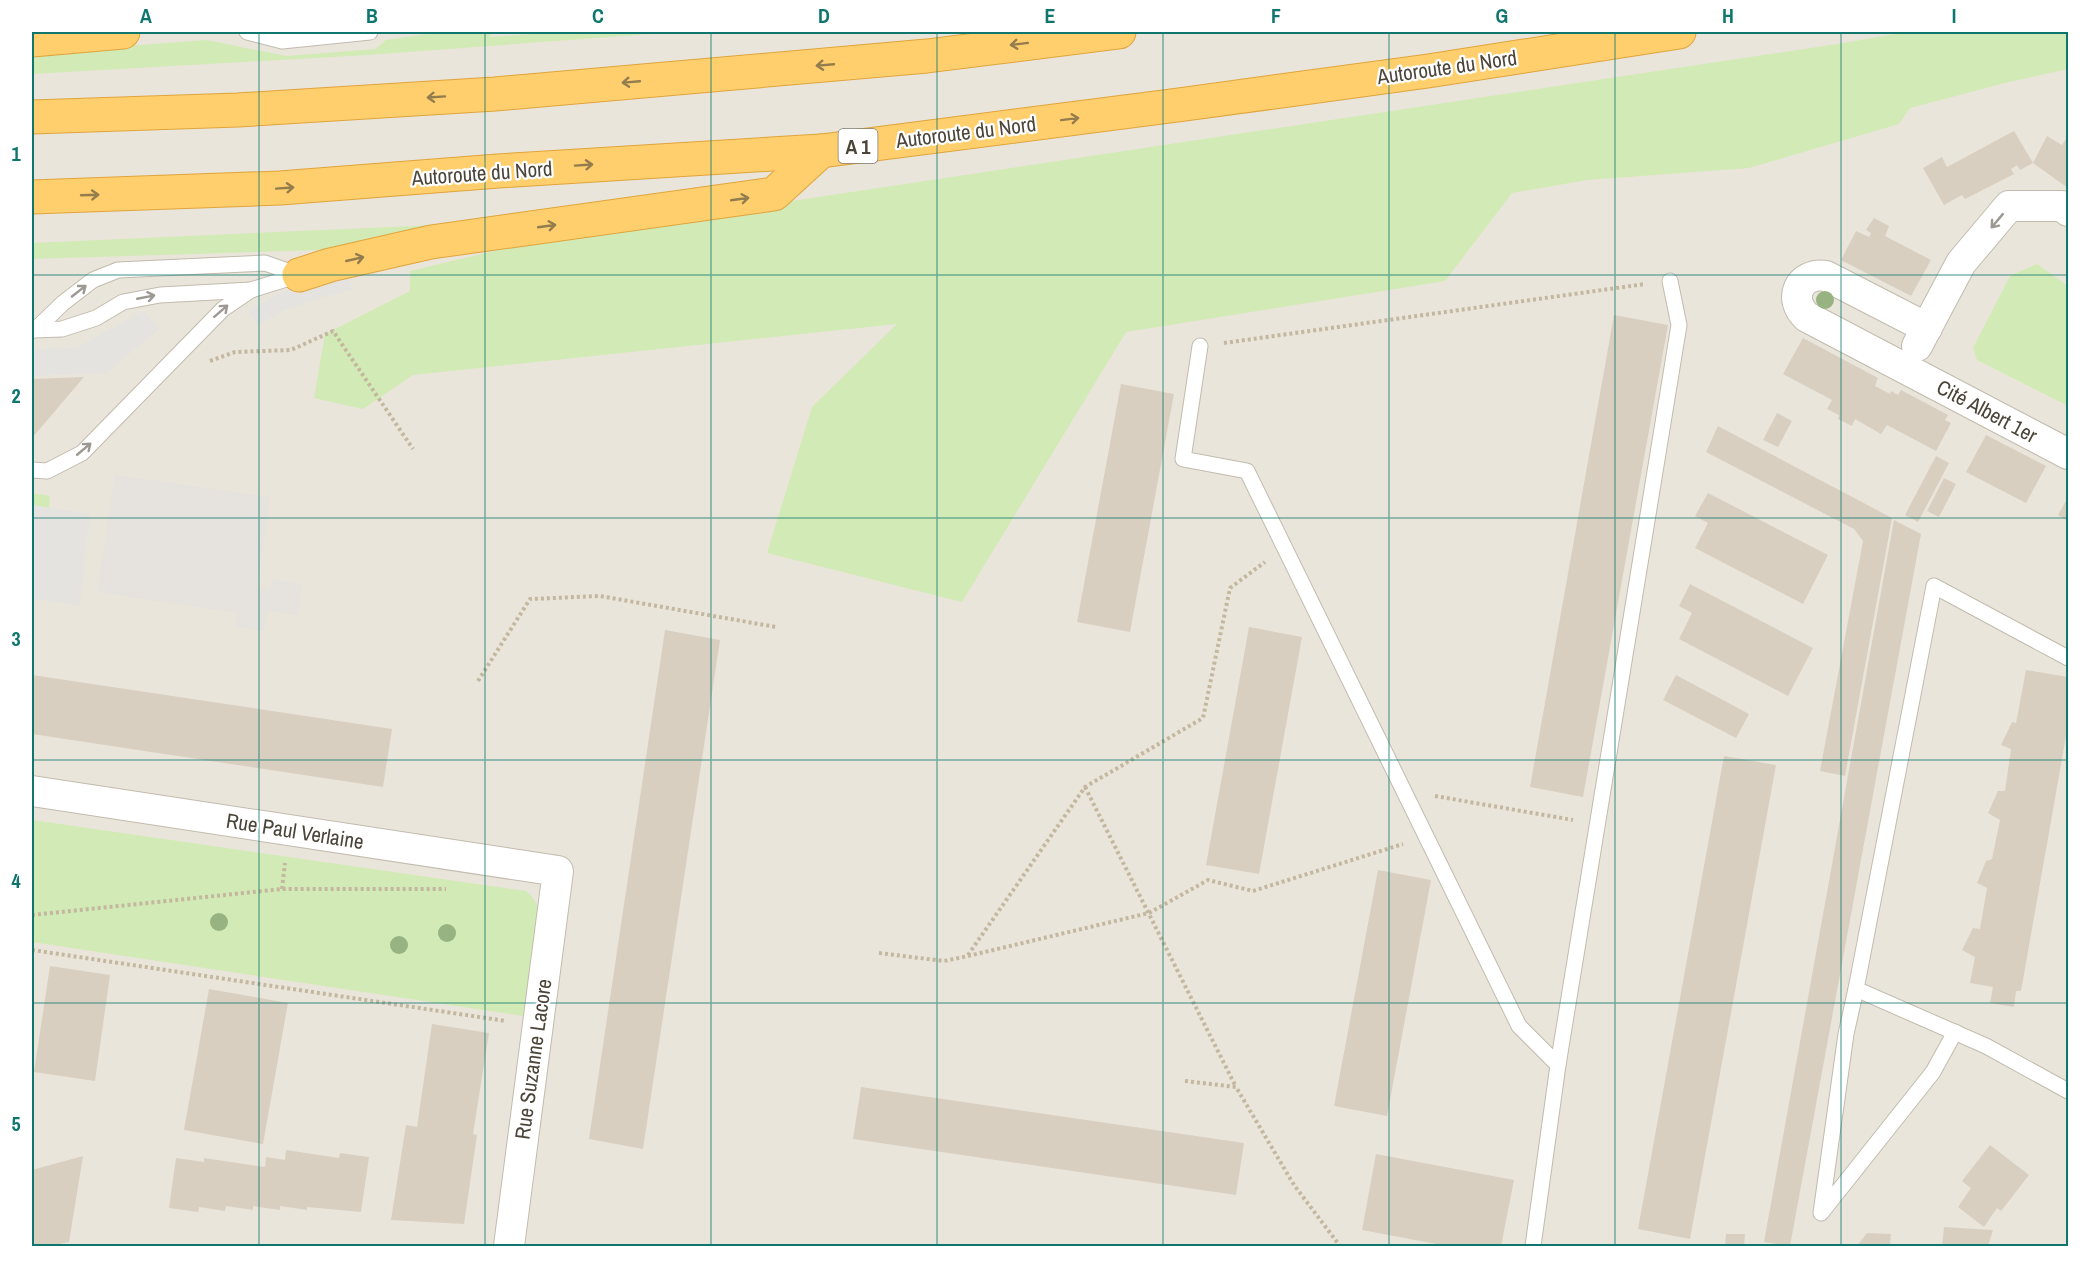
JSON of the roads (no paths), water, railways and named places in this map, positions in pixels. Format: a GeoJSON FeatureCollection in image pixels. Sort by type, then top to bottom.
{"type":"FeatureCollection","features":[{"type":"Feature","properties":{"kind":"highway"},"geometry":{"type":"LineString","coordinates":[[32,40],[123,32]]}},
{"type":"Feature","properties":{"kind":"highway"},"geometry":{"type":"LineString","coordinates":[[32,117],[238,110],[495,94],[927,56],[1119,32]]}},
{"type":"Feature","properties":{"kind":"highway","name":"Autoroute du Nord"},"geometry":{"type":"LineString","coordinates":[[32,197],[280,188],[821,150],[1428,71],[1679,32]]}},
{"type":"Feature","properties":{"kind":"highway"},"geometry":{"type":"LineString","coordinates":[[299,275],[330,265],[431,242],[774,194],[821,150]]}},
{"type":"Feature","properties":{"kind":"street"},"geometry":{"type":"LineString","coordinates":[[1906,368],[1961,263],[2009,206],[2062,206],[2068,211]]}},
{"type":"Feature","properties":{"kind":"street","name":"Cité Albert 1er"},"geometry":{"type":"LineString","coordinates":[[1927,328],[1826,276],[1811,277],[1800,286],[1797,292],[1798,306],[1807,317],[2068,454]]}},
{"type":"Feature","properties":{"kind":"street","name":"Rue Paul Verlaine"},"geometry":{"type":"LineString","coordinates":[[32,791],[558,871]]}},
{"type":"Feature","properties":{"kind":"street","name":"Rue Suzanne Lacore"},"geometry":{"type":"LineString","coordinates":[[509,1246],[558,871]]}},
{"type":"Feature","properties":{"kind":"lane"},"geometry":{"type":"LineString","coordinates":[[247,32],[282,41],[370,32]]}},
{"type":"Feature","properties":{"kind":"lane"},"geometry":{"type":"LineString","coordinates":[[33,330],[93,280],[118,270],[265,262],[299,275]]}},
{"type":"Feature","properties":{"kind":"lane"},"geometry":{"type":"LineString","coordinates":[[33,330],[62,329],[96,318],[123,302],[160,295],[251,290],[299,275]]}},
{"type":"Feature","properties":{"kind":"lane"},"geometry":{"type":"LineString","coordinates":[[1533,1246],[1558,1065],[1678,325],[1670,281]]}},
{"type":"Feature","properties":{"kind":"lane"},"geometry":{"type":"LineString","coordinates":[[32,470],[47,471],[82,453],[223,309],[251,290]]}},
{"type":"Feature","properties":{"kind":"lane"},"geometry":{"type":"LineString","coordinates":[[1200,346],[1183,459],[1247,471],[1519,1026],[1558,1065]]}},
{"type":"Feature","properties":{"kind":"lane"},"geometry":{"type":"LineString","coordinates":[[1955,1032],[1933,1072],[1821,1213],[1846,1034],[1857,990],[1934,585],[2068,658]]}},
{"type":"Feature","properties":{"kind":"lane"},"geometry":{"type":"LineString","coordinates":[[1857,990],[1986,1046],[2068,1091]]}}]}
